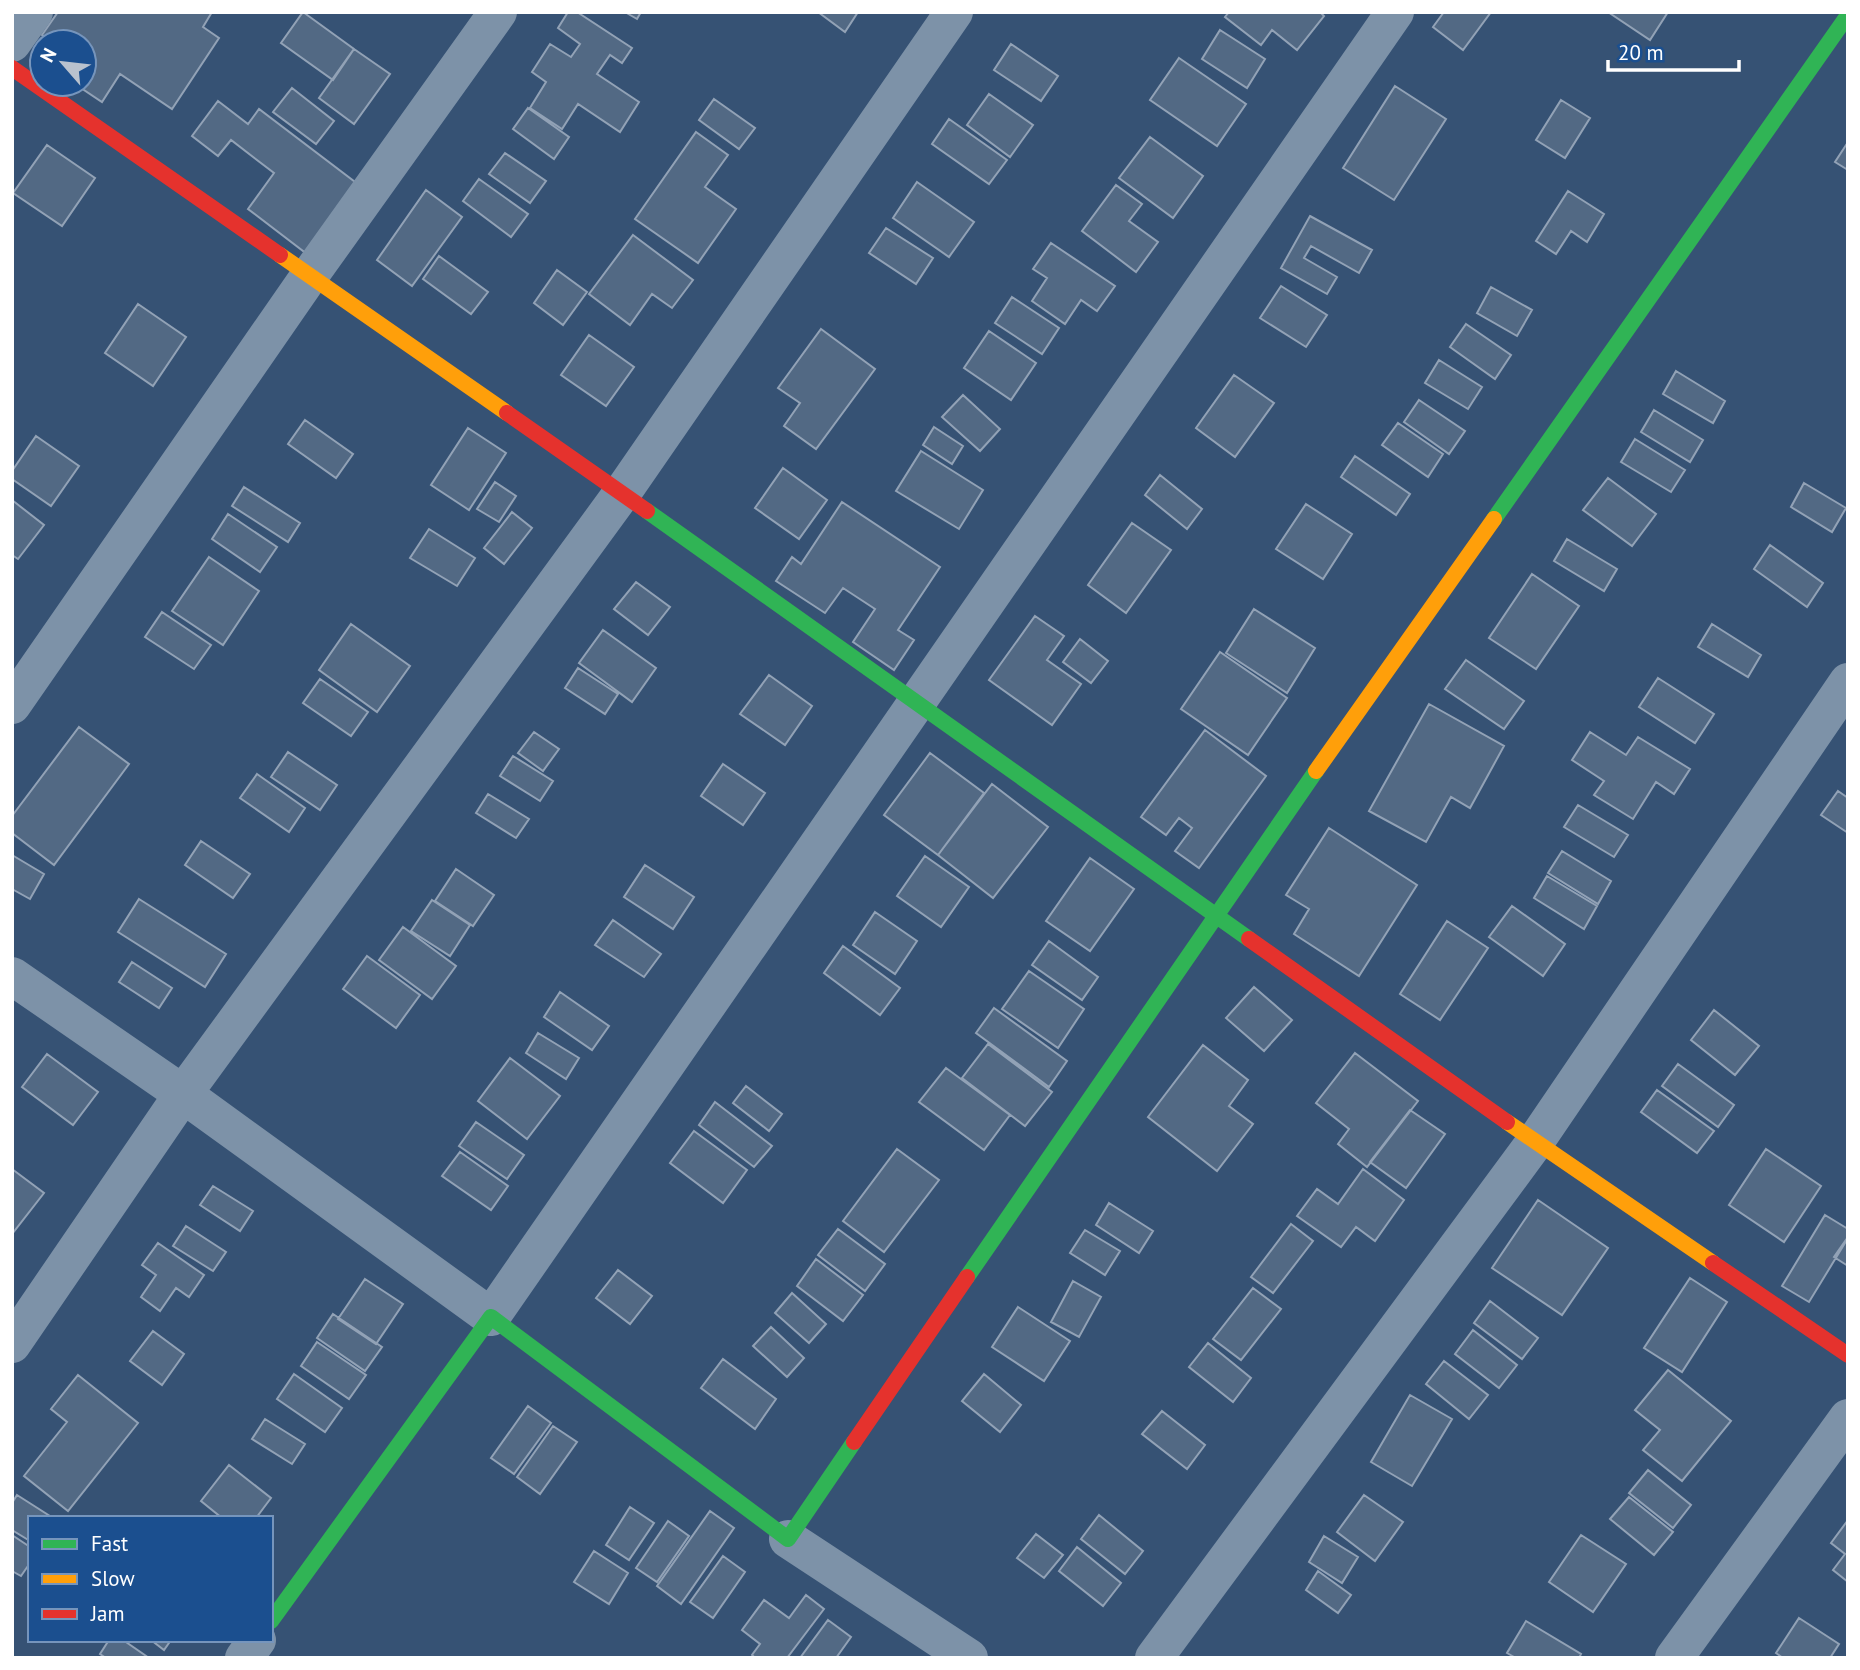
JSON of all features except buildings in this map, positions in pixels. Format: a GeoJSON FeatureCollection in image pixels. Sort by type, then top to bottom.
{"type":"FeatureCollection","features":[{"type":"Feature","properties":{"kind":"street"},"geometry":{"type":"LineString","coordinates":[[12,43],[34,12]]}},
{"type":"Feature","properties":{"kind":"street"},"geometry":{"type":"LineString","coordinates":[[12,705],[310,275],[498,12]]}},
{"type":"Feature","properties":{"kind":"street"},"geometry":{"type":"LineString","coordinates":[[12,1344],[183,1094],[622,493],[954,12]]}},
{"type":"Feature","properties":{"kind":"street"},"geometry":{"type":"LineString","coordinates":[[273,1617],[491,1317],[1395,12]]}},
{"type":"Feature","properties":{"kind":"street"},"geometry":{"type":"LineString","coordinates":[[788,1539],[1216,914],[1848,15]]}},
{"type":"Feature","properties":{"kind":"street"},"geometry":{"type":"LineString","coordinates":[[12,68],[622,493],[1535,1142],[1848,1356]]}},
{"type":"Feature","properties":{"kind":"street"},"geometry":{"type":"LineString","coordinates":[[1154,1658],[1535,1142],[1848,682]]}},
{"type":"Feature","properties":{"kind":"street"},"geometry":{"type":"LineString","coordinates":[[12,976],[183,1094],[491,1317],[788,1539],[969,1658]]}},
{"type":"Feature","properties":{"kind":"street"},"geometry":{"type":"LineString","coordinates":[[1674,1658],[1848,1418]]}},
{"type":"Feature","properties":{"kind":"street"},"geometry":{"type":"LineString","coordinates":[[244,1658],[256,1642]]}},
{"type":"Feature","properties":{"kind":"traffic: fast"},"geometry":{"type":"LineString","coordinates":[[1494,519],[1848,15]]}},
{"type":"Feature","properties":{"kind":"traffic: fast"},"geometry":{"type":"LineString","coordinates":[[647,511],[1249,939]]}},
{"type":"Feature","properties":{"kind":"traffic: fast"},"geometry":{"type":"LineString","coordinates":[[967,1277],[1316,771]]}},
{"type":"Feature","properties":{"kind":"traffic: fast"},"geometry":{"type":"LineString","coordinates":[[273,1618],[491,1317],[788,1539],[854,1442]]}},
{"type":"Feature","properties":{"kind":"traffic: slow"},"geometry":{"type":"LineString","coordinates":[[280,255],[507,413]]}},
{"type":"Feature","properties":{"kind":"traffic: slow"},"geometry":{"type":"LineString","coordinates":[[1316,771],[1494,519]]}},
{"type":"Feature","properties":{"kind":"traffic: slow"},"geometry":{"type":"LineString","coordinates":[[1507,1122],[1713,1263]]}},
{"type":"Feature","properties":{"kind":"traffic: jam"},"geometry":{"type":"LineString","coordinates":[[12,68],[280,255]]}},
{"type":"Feature","properties":{"kind":"traffic: jam"},"geometry":{"type":"LineString","coordinates":[[507,413],[647,511]]}},
{"type":"Feature","properties":{"kind":"traffic: jam"},"geometry":{"type":"LineString","coordinates":[[1249,939],[1507,1122]]}},
{"type":"Feature","properties":{"kind":"traffic: jam"},"geometry":{"type":"LineString","coordinates":[[1713,1263],[1848,1355]]}},
{"type":"Feature","properties":{"kind":"traffic: jam"},"geometry":{"type":"LineString","coordinates":[[854,1442],[967,1277]]}}]}
